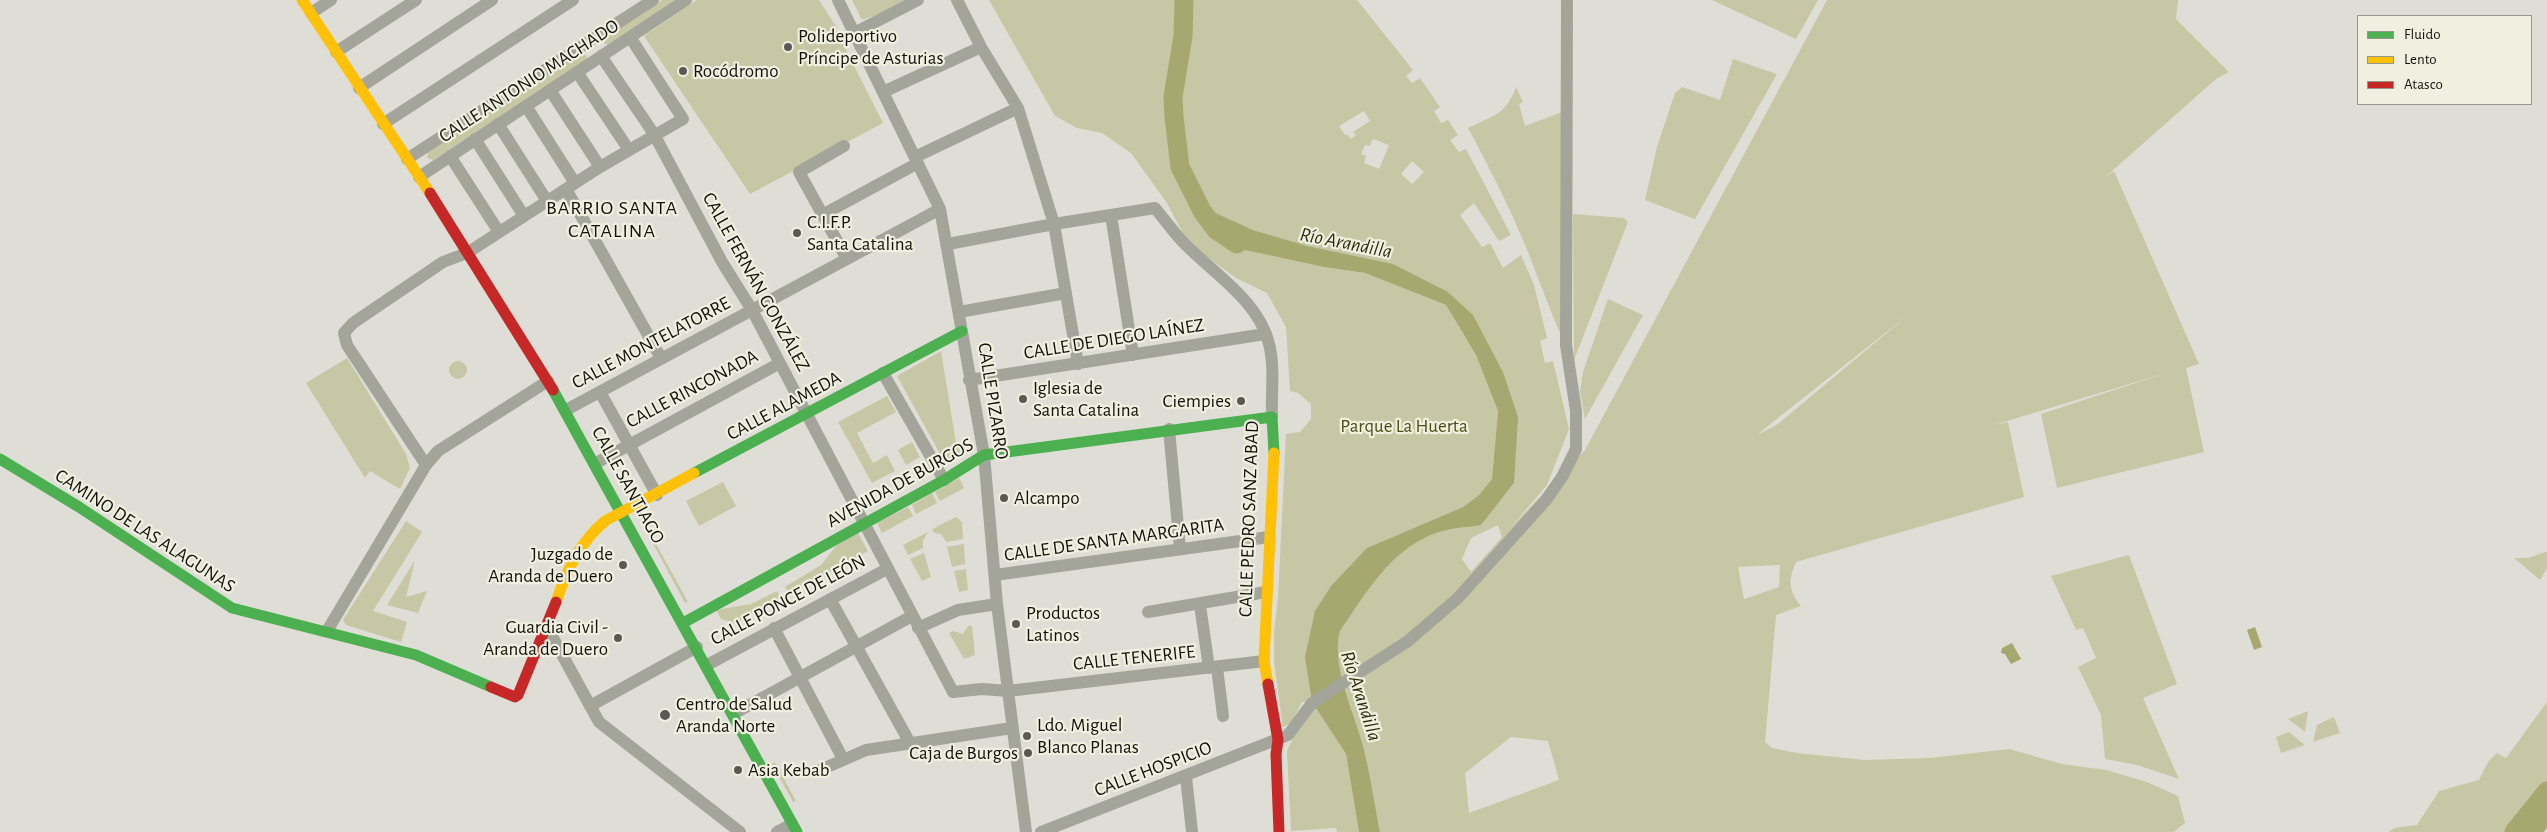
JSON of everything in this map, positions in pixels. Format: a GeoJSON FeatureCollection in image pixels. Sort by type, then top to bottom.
{"type":"FeatureCollection","features":[{"type":"Feature","properties":{"kind":"street","name":"CALLE SANTIAGO"},"geometry":{"type":"LineString","coordinates":[[302,0],[448,219],[467,253],[566,410],[707,664],[794,828]]}},
{"type":"Feature","properties":{"kind":"street"},"geometry":{"type":"LineString","coordinates":[[311,13],[331,0]]}},
{"type":"Feature","properties":{"kind":"street"},"geometry":{"type":"LineString","coordinates":[[336,52],[416,0]]}},
{"type":"Feature","properties":{"kind":"street"},"geometry":{"type":"LineString","coordinates":[[359,88],[492,0]]}},
{"type":"Feature","properties":{"kind":"street"},"geometry":{"type":"LineString","coordinates":[[383,124],[574,0]]}},
{"type":"Feature","properties":{"kind":"street","name":"CALLE ANTONIO MACHADO"},"geometry":{"type":"LineString","coordinates":[[409,162],[653,0]]}},
{"type":"Feature","properties":{"kind":"street","name":"CALLE ANTONIO MACHADO"},"geometry":{"type":"LineString","coordinates":[[419,176],[686,0]]}},
{"type":"Feature","properties":{"kind":"street","name":"CALLE PIZARRO"},"geometry":{"type":"LineString","coordinates":[[838,0],[940,209],[948,244],[969,380],[984,455],[997,604],[1026,832]]}},
{"type":"Feature","properties":{"kind":"street"},"geometry":{"type":"LineString","coordinates":[[854,33],[918,0]]}},
{"type":"Feature","properties":{"kind":"street"},"geometry":{"type":"LineString","coordinates":[[957,0],[981,48],[1018,108],[1054,224],[1078,364]]}},
{"type":"Feature","properties":{"kind":"street","name":"CALLE HOSPICIO"},"geometry":{"type":"LineString","coordinates":[[1041,832],[1288,736],[1312,703],[1413,637],[1458,598],[1546,500],[1562,476],[1576,449],[1577,420],[1566,345],[1567,0]]}},
{"type":"Feature","properties":{"kind":"street"},"geometry":{"type":"LineString","coordinates":[[426,464],[347,345],[344,333],[352,323],[443,262],[467,253],[570,186],[654,134],[683,119],[630,37]]}},
{"type":"Feature","properties":{"kind":"street","name":"CALLE FERNÁN GONZÁLEZ"},"geometry":{"type":"LineString","coordinates":[[585,44],[598,58],[654,134],[722,262],[752,310],[953,692],[982,689],[1008,691]]}},
{"type":"Feature","properties":{"kind":"street"},"geometry":{"type":"LineString","coordinates":[[883,92],[981,48]]}},
{"type":"Feature","properties":{"kind":"street"},"geometry":{"type":"LineString","coordinates":[[577,72],[629,150]]}},
{"type":"Feature","properties":{"kind":"street"},"geometry":{"type":"LineString","coordinates":[[550,90],[600,168]]}},
{"type":"Feature","properties":{"kind":"street"},"geometry":{"type":"LineString","coordinates":[[526,106],[661,358]]}},
{"type":"Feature","properties":{"kind":"street"},"geometry":{"type":"LineString","coordinates":[[822,215],[916,160],[1018,108]]}},
{"type":"Feature","properties":{"kind":"street"},"geometry":{"type":"LineString","coordinates":[[498,124],[547,201]]}},
{"type":"Feature","properties":{"kind":"street"},"geometry":{"type":"LineString","coordinates":[[475,139],[524,216]]}},
{"type":"Feature","properties":{"kind":"street"},"geometry":{"type":"LineString","coordinates":[[844,146],[799,172],[847,259]]}},
{"type":"Feature","properties":{"kind":"street"},"geometry":{"type":"LineString","coordinates":[[450,156],[499,232]]}},
{"type":"Feature","properties":{"kind":"street","name":"CALLE PEDRO SANZ ABAD"},"geometry":{"type":"LineString","coordinates":[[948,244],[1054,224],[1155,208],[1182,241],[1247,302],[1265,334],[1271,358],[1274,448],[1264,661],[1278,740],[1276,754],[1279,832]]}},
{"type":"Feature","properties":{"kind":"street","name":"CALLE MONTELATORRE"},"geometry":{"type":"LineString","coordinates":[[566,410],[940,209]]}},
{"type":"Feature","properties":{"kind":"street"},"geometry":{"type":"LineString","coordinates":[[1109,215],[1130,355]]}},
{"type":"Feature","properties":{"kind":"street"},"geometry":{"type":"LineString","coordinates":[[959,312],[1066,293]]}},
{"type":"Feature","properties":{"kind":"street","name":"CALLE ALAMEDA"},"geometry":{"type":"LineString","coordinates":[[547,627],[570,563],[591,531],[623,512],[962,331]]}},
{"type":"Feature","properties":{"kind":"street","name":"CALLE DE DIEGO LAÍNEZ"},"geometry":{"type":"LineString","coordinates":[[969,380],[1265,334]]}},
{"type":"Feature","properties":{"kind":"street","name":"CALLE RINCONADA"},"geometry":{"type":"LineString","coordinates":[[596,463],[780,363]]}},
{"type":"Feature","properties":{"kind":"street"},"geometry":{"type":"LineString","coordinates":[[883,373],[944,480]]}},
{"type":"Feature","properties":{"kind":"street"},"geometry":{"type":"LineString","coordinates":[[327,631],[426,464],[438,451],[548,381]]}},
{"type":"Feature","properties":{"kind":"street"},"geometry":{"type":"LineString","coordinates":[[600,392],[657,495]]}},
{"type":"Feature","properties":{"kind":"street","name":"AVENIDA DE BURGOS"},"geometry":{"type":"LineString","coordinates":[[683,623],[944,480],[984,455],[1272,416]]}},
{"type":"Feature","properties":{"kind":"street"},"geometry":{"type":"LineString","coordinates":[[1170,429],[1180,549]]}},
{"type":"Feature","properties":{"kind":"street","name":"CAMINO DE LAS ALAGUNAS"},"geometry":{"type":"LineString","coordinates":[[0,459],[79,507],[232,608],[416,655],[512,698],[518,695],[547,627]]}},
{"type":"Feature","properties":{"kind":"street","name":"CALLE DE SANTA MARGARITA"},"geometry":{"type":"LineString","coordinates":[[995,576],[1269,537]]}},
{"type":"Feature","properties":{"kind":"street","name":"CALLE PONCE DE LEÓN"},"geometry":{"type":"LineString","coordinates":[[707,664],[887,568]]}},
{"type":"Feature","properties":{"kind":"street"},"geometry":{"type":"LineString","coordinates":[[1148,612],[1266,592]]}},
{"type":"Feature","properties":{"kind":"street"},"geometry":{"type":"LineString","coordinates":[[830,599],[910,743]]}},
{"type":"Feature","properties":{"kind":"street"},"geometry":{"type":"LineString","coordinates":[[918,628],[958,610],[997,604]]}},
{"type":"Feature","properties":{"kind":"street"},"geometry":{"type":"LineString","coordinates":[[1200,604],[1223,716]]}},
{"type":"Feature","properties":{"kind":"street"},"geometry":{"type":"LineString","coordinates":[[733,714],[912,616]]}},
{"type":"Feature","properties":{"kind":"street"},"geometry":{"type":"LineString","coordinates":[[547,627],[603,727],[740,832]]}},
{"type":"Feature","properties":{"kind":"street"},"geometry":{"type":"LineString","coordinates":[[774,628],[843,759]]}},
{"type":"Feature","properties":{"kind":"street"},"geometry":{"type":"LineString","coordinates":[[590,706],[697,647]]}},
{"type":"Feature","properties":{"kind":"street","name":"CALLE TENERIFE"},"geometry":{"type":"LineString","coordinates":[[1008,691],[1264,661]]}},
{"type":"Feature","properties":{"kind":"street"},"geometry":{"type":"LineString","coordinates":[[818,772],[866,750],[1012,728]]}},
{"type":"Feature","properties":{"kind":"street"},"geometry":{"type":"LineString","coordinates":[[1186,777],[1192,832]]}},
{"type":"Feature","properties":{"kind":"street"},"geometry":{"type":"LineString","coordinates":[[777,832],[794,828]]}},
{"type":"Feature","properties":{"kind":"green space"},"geometry":{"type":"Polygon","coordinates":[[[662,0],[679,0],[608,45],[604,43],[606,37],[662,0]]]}},
{"type":"Feature","properties":{"kind":"green space"},"geometry":{"type":"Polygon","coordinates":[[[697,0],[819,0],[837,28],[836,30],[883,123],[750,194],[644,36],[697,0]]]}},
{"type":"Feature","properties":{"kind":"green space"},"geometry":{"type":"Polygon","coordinates":[[[852,0],[917,0],[862,20],[852,0]]]}},
{"type":"Feature","properties":{"kind":"green space","name":"Parque La Huerta"},"geometry":{"type":"Polygon","coordinates":[[[989,0],[1357,0],[1413,70],[1406,76],[1412,83],[1420,78],[1440,107],[1434,111],[1441,123],[1448,120],[1458,135],[1450,140],[1459,152],[1466,149],[1511,235],[1499,241],[1474,203],[1460,215],[1482,247],[1490,243],[1503,268],[1521,255],[1534,285],[1547,338],[1540,341],[1545,363],[1553,361],[1569,429],[1547,485],[1511,527],[1585,450],[1827,0],[2178,0],[2176,19],[2229,72],[2216,79],[2103,179],[2114,171],[2199,364],[2186,368],[2204,452],[2057,488],[2041,414],[2169,372],[1994,425],[2008,422],[2024,497],[1796,562],[1791,585],[1794,595],[1801,606],[1776,615],[1765,742],[1772,748],[1797,753],[1865,760],[1930,758],[2009,749],[2062,764],[2106,770],[2147,782],[2178,796],[2185,823],[2174,832],[1380,832],[1365,753],[1344,687],[1338,658],[1340,631],[1371,587],[1394,560],[1422,539],[1449,529],[1481,524],[1514,483],[1503,372],[1473,316],[1448,292],[1253,230],[1205,208],[1240,249],[1324,267],[1365,273],[1446,305],[1476,355],[1498,411],[1492,479],[1479,495],[1463,507],[1367,548],[1312,702],[1346,754],[1359,832],[1337,832],[1336,828],[1291,831],[1287,751],[1311,702],[1302,702],[1291,723],[1283,727],[1274,662],[1274,632],[1278,598],[1286,434],[1300,432],[1311,419],[1311,404],[1298,393],[1290,391],[1286,327],[1267,293],[1236,278],[1188,243],[1167,203],[1131,153],[1102,133],[1077,128],[1055,116],[989,0]],[[1364,111],[1339,126],[1345,135],[1348,135],[1351,139],[1356,135],[1353,132],[1370,121],[1364,111]],[[1373,139],[1370,146],[1365,145],[1361,154],[1366,156],[1364,163],[1379,169],[1389,145],[1373,139]],[[1412,161],[1401,174],[1412,184],[1424,172],[1412,161]],[[1908,315],[1759,433],[1778,424],[1908,315]],[[1498,525],[1471,538],[1462,559],[1471,572],[1502,537],[1498,525]],[[1780,565],[1738,567],[1744,599],[1779,587],[1780,565]],[[1511,737],[1465,773],[1469,813],[1559,780],[1548,741],[1511,737]]]}},
{"type":"Feature","properties":{"kind":"green space"},"geometry":{"type":"Polygon","coordinates":[[[1712,0],[1818,0],[1796,39],[1712,0]]]}},
{"type":"Feature","properties":{"kind":"green space"},"geometry":{"type":"Polygon","coordinates":[[[582,53],[587,56],[586,61],[433,160],[427,158],[428,152],[582,53]]]}},
{"type":"Feature","properties":{"kind":"green space"},"geometry":{"type":"Polygon","coordinates":[[[1733,59],[1777,74],[1695,219],[1645,200],[1657,147],[1675,93],[1682,87],[1720,100],[1733,59]]]}},
{"type":"Feature","properties":{"kind":"green space"},"geometry":{"type":"Polygon","coordinates":[[[1516,87],[1523,102],[1519,104],[1525,126],[1568,110],[1566,345],[1514,220],[1468,128],[1497,114],[1503,109],[1516,87]]]}},
{"type":"Feature","properties":{"kind":"green space"},"geometry":{"type":"Polygon","coordinates":[[[1573,214],[1624,218],[1628,222],[1574,360],[1573,214]]]}},
{"type":"Feature","properties":{"kind":"green space"},"geometry":{"type":"Polygon","coordinates":[[[1608,299],[1643,315],[1585,419],[1580,392],[1583,372],[1608,299]]]}},
{"type":"Feature","properties":{"kind":"green space"},"geometry":{"type":"Polygon","coordinates":[[[941,351],[956,443],[970,441],[971,448],[944,461],[897,376],[941,351]]]}},
{"type":"Feature","properties":{"kind":"green space"},"geometry":{"type":"Polygon","coordinates":[[[347,358],[406,454],[410,468],[400,489],[370,471],[365,478],[306,383],[347,358]]]}},
{"type":"Feature","properties":{"kind":"green space"},"geometry":{"type":"Polygon","coordinates":[[[454,361],[462,361],[467,366],[465,377],[454,379],[449,374],[449,366],[454,361]]]}},
{"type":"Feature","properties":{"kind":"green space"},"geometry":{"type":"Polygon","coordinates":[[[887,396],[896,412],[857,433],[873,463],[887,455],[895,471],[872,483],[838,422],[887,396]]]}},
{"type":"Feature","properties":{"kind":"green space"},"geometry":{"type":"Polygon","coordinates":[[[912,442],[920,457],[906,465],[898,450],[912,442]]]}},
{"type":"Feature","properties":{"kind":"green space"},"geometry":{"type":"Polygon","coordinates":[[[959,478],[964,488],[940,501],[935,492],[959,478]]]}},
{"type":"Feature","properties":{"kind":"green space"},"geometry":{"type":"Polygon","coordinates":[[[723,482],[736,506],[699,526],[686,501],[723,482]]]}},
{"type":"Feature","properties":{"kind":"green space"},"geometry":{"type":"Polygon","coordinates":[[[932,493],[937,503],[916,514],[912,505],[932,493]]]}},
{"type":"Feature","properties":{"kind":"green space"},"geometry":{"type":"Polygon","coordinates":[[[908,507],[913,516],[882,533],[877,523],[908,507]]]}},
{"type":"Feature","properties":{"kind":"green space"},"geometry":{"type":"Polygon","coordinates":[[[956,517],[962,522],[963,539],[946,542],[941,534],[934,533],[932,529],[956,517]]]}},
{"type":"Feature","properties":{"kind":"green space"},"geometry":{"type":"Polygon","coordinates":[[[406,521],[422,532],[373,611],[407,622],[401,642],[346,625],[343,620],[406,521]]]}},
{"type":"Feature","properties":{"kind":"green space"},"geometry":{"type":"Polygon","coordinates":[[[644,522],[688,602],[685,603],[642,523],[644,522]]]}},
{"type":"Feature","properties":{"kind":"green space"},"geometry":{"type":"Polygon","coordinates":[[[928,532],[923,541],[923,548],[908,555],[903,545],[928,532]]]}},
{"type":"Feature","properties":{"kind":"green space"},"geometry":{"type":"Polygon","coordinates":[[[858,533],[868,551],[789,594],[785,587],[821,565],[836,546],[858,533]]]}},
{"type":"Feature","properties":{"kind":"green space"},"geometry":{"type":"Polygon","coordinates":[[[964,544],[965,564],[952,567],[947,547],[964,544]]]}},
{"type":"Feature","properties":{"kind":"green space"},"geometry":{"type":"Polygon","coordinates":[[[2547,552],[2547,568],[2540,580],[2514,558],[2528,558],[2547,552]]]}},
{"type":"Feature","properties":{"kind":"green space"},"geometry":{"type":"Polygon","coordinates":[[[924,553],[931,577],[922,581],[910,559],[924,553]]]}},
{"type":"Feature","properties":{"kind":"green space"},"geometry":{"type":"Polygon","coordinates":[[[2129,555],[2177,684],[2143,698],[2179,779],[2137,765],[2105,759],[2101,715],[2078,667],[2096,658],[2083,628],[2076,630],[2051,576],[2129,555]]]}},
{"type":"Feature","properties":{"kind":"green space"},"geometry":{"type":"Polygon","coordinates":[[[415,560],[406,597],[427,591],[418,613],[387,605],[415,560]]]}},
{"type":"Feature","properties":{"kind":"green space"},"geometry":{"type":"Polygon","coordinates":[[[966,569],[968,590],[959,592],[954,571],[966,569]]]}},
{"type":"Feature","properties":{"kind":"green space"},"geometry":{"type":"Polygon","coordinates":[[[777,591],[781,598],[735,623],[721,619],[716,610],[751,604],[777,591]]]}},
{"type":"Feature","properties":{"kind":"green space"},"geometry":{"type":"Polygon","coordinates":[[[968,626],[972,626],[975,655],[964,659],[949,633],[953,631],[963,634],[968,626]]]}},
{"type":"Feature","properties":{"kind":"green space"},"geometry":{"type":"Polygon","coordinates":[[[2547,702],[2547,783],[2531,810],[2514,832],[2389,832],[2394,828],[2417,825],[2439,791],[2479,780],[2488,762],[2497,753],[2506,758],[2547,702]]]}},
{"type":"Feature","properties":{"kind":"green space"},"geometry":{"type":"Polygon","coordinates":[[[2308,711],[2305,732],[2288,719],[2308,711]]]}},
{"type":"Feature","properties":{"kind":"green space"},"geometry":{"type":"Polygon","coordinates":[[[2334,717],[2340,733],[2313,742],[2317,725],[2334,717]]]}},
{"type":"Feature","properties":{"kind":"green space"},"geometry":{"type":"Polygon","coordinates":[[[2289,732],[2305,745],[2281,753],[2276,737],[2289,732]]]}},
{"type":"Feature","properties":{"kind":"green space"},"geometry":{"type":"Polygon","coordinates":[[[775,762],[796,801],[793,802],[772,764],[775,762]]]}},
{"type":"Feature","properties":{"kind":"shaded area","name":"Río Arandilla"},"geometry":{"type":"Polygon","coordinates":[[[1205,208],[1253,230],[1307,246],[1393,264],[1448,292],[1473,315],[1503,372],[1518,417],[1514,483],[1481,525],[1439,532],[1422,539],[1407,549],[1382,573],[1340,631],[1338,658],[1344,687],[1365,753],[1380,832],[1359,832],[1346,754],[1312,702],[1305,657],[1315,611],[1331,586],[1367,548],[1463,507],[1479,495],[1492,479],[1498,411],[1476,355],[1446,305],[1365,273],[1324,267],[1240,249],[1216,230],[1202,211],[1205,208]]]}},
{"type":"Feature","properties":{"kind":"shaded area"},"geometry":{"type":"Polygon","coordinates":[[[2255,627],[2262,647],[2254,650],[2247,630],[2255,627]]]}},
{"type":"Feature","properties":{"kind":"shaded area"},"geometry":{"type":"Polygon","coordinates":[[[2012,643],[2021,659],[2011,664],[2005,654],[2001,653],[2002,648],[2012,643]]]}},
{"type":"Feature","properties":{"kind":"shaded area"},"geometry":{"type":"Polygon","coordinates":[[[2547,783],[2547,828],[2544,832],[2514,832],[2531,810],[2547,783]]]}},
{"type":"Feature","properties":{"kind":"waterway","name":"Río Arandilla"},"geometry":{"type":"LineString","coordinates":[[1184,0],[1183,36],[1173,97],[1180,167],[1202,211],[1216,230],[1237,244]]}},
{"type":"Feature","properties":{"kind":"waterway"},"geometry":{"type":"LineString","coordinates":[[2514,832],[2547,791]]}},
{"type":"Feature","properties":{"kind":"traffic: fast"},"geometry":{"type":"LineString","coordinates":[[694,473],[962,331]]}},
{"type":"Feature","properties":{"kind":"traffic: fast"},"geometry":{"type":"LineString","coordinates":[[553,390],[797,832]]}},
{"type":"Feature","properties":{"kind":"traffic: fast"},"geometry":{"type":"LineString","coordinates":[[683,623],[944,480],[984,455],[1272,417],[1274,453]]}},
{"type":"Feature","properties":{"kind":"traffic: fast"},"geometry":{"type":"LineString","coordinates":[[0,459],[79,507],[232,608],[416,655],[491,687]]}},
{"type":"Feature","properties":{"kind":"traffic: slow"},"geometry":{"type":"LineString","coordinates":[[302,0],[430,193]]}},
{"type":"Feature","properties":{"kind":"traffic: slow"},"geometry":{"type":"LineString","coordinates":[[1268,684],[1264,661],[1274,453]]}},
{"type":"Feature","properties":{"kind":"traffic: slow"},"geometry":{"type":"LineString","coordinates":[[556,602],[575,558],[596,529],[605,521],[694,473]]}},
{"type":"Feature","properties":{"kind":"traffic: jam"},"geometry":{"type":"LineString","coordinates":[[430,193],[553,390]]}},
{"type":"Feature","properties":{"kind":"traffic: jam"},"geometry":{"type":"LineString","coordinates":[[491,687],[515,697],[518,695],[556,602]]}},
{"type":"Feature","properties":{"kind":"traffic: jam"},"geometry":{"type":"LineString","coordinates":[[1268,684],[1278,740],[1276,754],[1279,832]]}},
{"type":"Feature","properties":{"kind":"place","name":"Polideportivo Príncipe de Asturias"},"geometry":{"type":"Point","coordinates":[788,47]}},
{"type":"Feature","properties":{"kind":"place","name":"Rocódromo"},"geometry":{"type":"Point","coordinates":[683,71]}},
{"type":"Feature","properties":{"kind":"place","name":"C.I.F.P. Santa Catalina"},"geometry":{"type":"Point","coordinates":[797,233]}},
{"type":"Feature","properties":{"kind":"place","name":"Iglesia de Santa Catalina"},"geometry":{"type":"Point","coordinates":[1023,399]}},
{"type":"Feature","properties":{"kind":"place","name":"Ciempies"},"geometry":{"type":"Point","coordinates":[1241,401]}},
{"type":"Feature","properties":{"kind":"place","name":"Alcampo"},"geometry":{"type":"Point","coordinates":[1004,498]}},
{"type":"Feature","properties":{"kind":"place","name":"Juzgado de Aranda de Duero"},"geometry":{"type":"Point","coordinates":[623,565]}},
{"type":"Feature","properties":{"kind":"place","name":"Productos Latinos"},"geometry":{"type":"Point","coordinates":[1016,624]}},
{"type":"Feature","properties":{"kind":"place","name":"Guardia Civil - Aranda de Duero"},"geometry":{"type":"Point","coordinates":[618,638]}},
{"type":"Feature","properties":{"kind":"place","name":"Centro de Salud Aranda Norte"},"geometry":{"type":"Point","coordinates":[665,715]}},
{"type":"Feature","properties":{"kind":"place","name":"Ldo. Miguel Blanco Planas"},"geometry":{"type":"Point","coordinates":[1027,736]}},
{"type":"Feature","properties":{"kind":"place","name":"Caja de Burgos"},"geometry":{"type":"Point","coordinates":[1028,753]}},
{"type":"Feature","properties":{"kind":"place","name":"Asia Kebab"},"geometry":{"type":"Point","coordinates":[738,770]}},
{"type":"Feature","properties":{"kind":"district","name":"BARRIO SANTA CATALINA"},"geometry":{"type":"Point","coordinates":[612,220]}}]}
